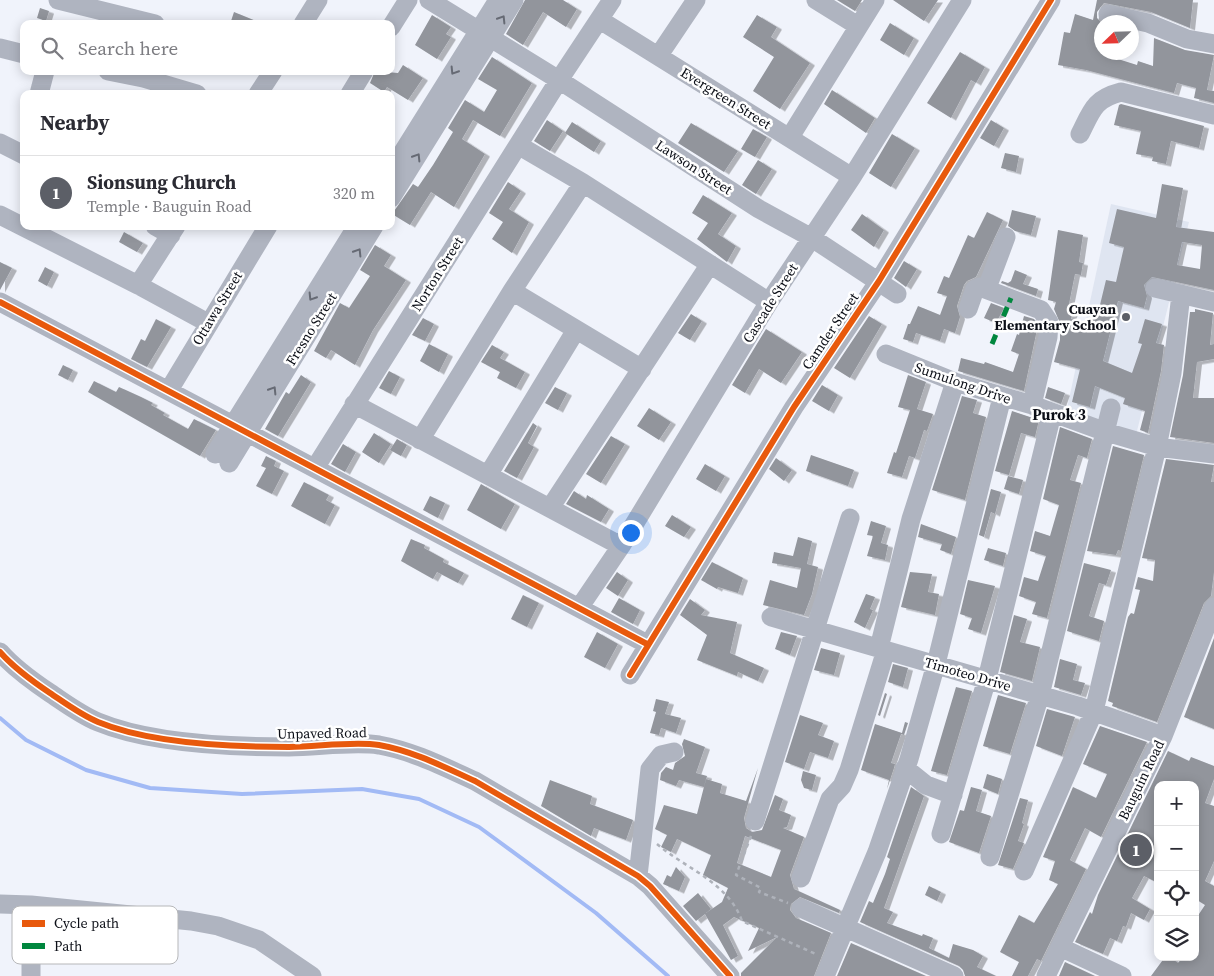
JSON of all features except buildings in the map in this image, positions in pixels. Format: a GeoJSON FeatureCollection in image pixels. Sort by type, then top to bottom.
{"type":"FeatureCollection","features":[{"type":"Feature","properties":{"kind":"street"},"geometry":{"type":"LineString","coordinates":[[58,0],[139,20]]}},
{"type":"Feature","properties":{"kind":"street"},"geometry":{"type":"LineString","coordinates":[[395,21],[408,0]]}},
{"type":"Feature","properties":{"kind":"street","name":"Lawson Street"},"geometry":{"type":"LineString","coordinates":[[429,0],[559,80],[759,209],[812,238],[898,294]]}},
{"type":"Feature","properties":{"kind":"street"},"geometry":{"type":"LineString","coordinates":[[395,191],[484,35],[498,0]]}},
{"type":"Feature","properties":{"kind":"street"},"geometry":{"type":"LineString","coordinates":[[395,165],[484,35],[514,0]]}},
{"type":"Feature","properties":{"kind":"street","name":"Norton Street"},"geometry":{"type":"LineString","coordinates":[[315,468],[559,80],[612,0]]}},
{"type":"Feature","properties":{"kind":"street"},"geometry":{"type":"LineString","coordinates":[[659,56],[696,0]]}},
{"type":"Feature","properties":{"kind":"street"},"geometry":{"type":"LineString","coordinates":[[816,0],[858,26]]}},
{"type":"Feature","properties":{"kind":"street"},"geometry":{"type":"LineString","coordinates":[[790,137],[875,0]]}},
{"type":"Feature","properties":{"kind":"street","name":"Cascade Street"},"geometry":{"type":"LineString","coordinates":[[579,608],[621,546],[769,302],[852,176],[962,0]]}},
{"type":"Feature","properties":{"kind":"street","name":"Camder Street"},"geometry":{"type":"LineString","coordinates":[[630,676],[647,644],[794,407],[879,281],[1051,0]]}},
{"type":"Feature","properties":{"kind":"street"},"geometry":{"type":"LineString","coordinates":[[305,20],[312,1]]}},
{"type":"Feature","properties":{"kind":"street"},"geometry":{"type":"LineString","coordinates":[[1108,14],[1148,23],[1162,31],[1187,39],[1214,44]]}},
{"type":"Feature","properties":{"kind":"street","name":"Evergreen Street"},"geometry":{"type":"LineString","coordinates":[[600,20],[852,176]]}},
{"type":"Feature","properties":{"kind":"street"},"geometry":{"type":"LineString","coordinates":[[0,48],[20,53]]}},
{"type":"Feature","properties":{"kind":"street"},"geometry":{"type":"LineString","coordinates":[[40,90],[44,75]]}},
{"type":"Feature","properties":{"kind":"street"},"geometry":{"type":"LineString","coordinates":[[128,75],[183,90]]}},
{"type":"Feature","properties":{"kind":"street"},"geometry":{"type":"LineString","coordinates":[[261,90],[270,75]]}},
{"type":"Feature","properties":{"kind":"street"},"geometry":{"type":"LineString","coordinates":[[352,90],[362,75]]}},
{"type":"Feature","properties":{"kind":"street"},"geometry":{"type":"LineString","coordinates":[[1080,134],[1094,104],[1109,95],[1121,92],[1214,114]]}},
{"type":"Feature","properties":{"kind":"street"},"geometry":{"type":"LineString","coordinates":[[0,143],[20,151]]}},
{"type":"Feature","properties":{"kind":"street"},"geometry":{"type":"LineString","coordinates":[[518,145],[583,183],[769,302]]}},
{"type":"Feature","properties":{"kind":"street"},"geometry":{"type":"LineString","coordinates":[[420,440],[512,291],[583,183]]}},
{"type":"Feature","properties":{"kind":"street"},"geometry":{"type":"LineString","coordinates":[[0,215],[20,225]]}},
{"type":"Feature","properties":{"kind":"street"},"geometry":{"type":"LineString","coordinates":[[30,230],[208,323]]}},
{"type":"Feature","properties":{"kind":"street"},"geometry":{"type":"LineString","coordinates":[[138,285],[166,230]]}},
{"type":"Feature","properties":{"kind":"street","name":"Ottawa Street"},"geometry":{"type":"LineString","coordinates":[[169,390],[266,230]]}},
{"type":"Feature","properties":{"kind":"street","name":"Fresno Street"},"geometry":{"type":"LineString","coordinates":[[240,427],[355,230]]}},
{"type":"Feature","properties":{"kind":"street","name":"Fresno Street"},"geometry":{"type":"LineString","coordinates":[[240,427],[371,230]]}},
{"type":"Feature","properties":{"kind":"street"},"geometry":{"type":"LineString","coordinates":[[987,288],[1006,237]]}},
{"type":"Feature","properties":{"kind":"street"},"geometry":{"type":"LineString","coordinates":[[550,508],[710,264]]}},
{"type":"Feature","properties":{"kind":"street"},"geometry":{"type":"LineString","coordinates":[[968,309],[975,290],[980,287],[987,288],[1041,310],[1049,322],[1048,337],[1032,405]]}},
{"type":"Feature","properties":{"kind":"street"},"geometry":{"type":"LineString","coordinates":[[1155,288],[1214,302]]}},
{"type":"Feature","properties":{"kind":"street"},"geometry":{"type":"LineString","coordinates":[[512,291],[642,369]]}},
{"type":"Feature","properties":{"kind":"street"},"geometry":{"type":"LineString","coordinates":[[1024,871],[1094,711],[1157,447],[1172,373],[1181,294]]}},
{"type":"Feature","properties":{"kind":"street"},"geometry":{"type":"LineString","coordinates":[[0,302],[240,427],[647,644]]}},
{"type":"Feature","properties":{"kind":"street"},"geometry":{"type":"LineString","coordinates":[[488,475],[576,330]]}},
{"type":"Feature","properties":{"kind":"street","name":"Sumulong Drive"},"geometry":{"type":"LineString","coordinates":[[886,354],[955,382],[1032,405],[1052,414],[1106,432],[1157,447],[1214,454]]}},
{"type":"Feature","properties":{"kind":"street"},"geometry":{"type":"LineString","coordinates":[[801,878],[827,806],[842,786],[849,770],[882,649],[911,519],[955,382]]}},
{"type":"Feature","properties":{"kind":"street"},"geometry":{"type":"LineString","coordinates":[[828,968],[847,928],[877,852],[905,768],[936,664],[1002,397]]}},
{"type":"Feature","properties":{"kind":"street"},"geometry":{"type":"LineString","coordinates":[[354,404],[621,546]]}},
{"type":"Feature","properties":{"kind":"street"},"geometry":{"type":"LineString","coordinates":[[990,857],[1040,695],[1111,408]]}},
{"type":"Feature","properties":{"kind":"street"},"geometry":{"type":"LineString","coordinates":[[941,834],[987,679],[1052,414]]}},
{"type":"Feature","properties":{"kind":"street"},"geometry":{"type":"LineString","coordinates":[[222,458],[240,427]]}},
{"type":"Feature","properties":{"kind":"street"},"geometry":{"type":"LineString","coordinates":[[755,821],[850,518]]}},
{"type":"Feature","properties":{"kind":"street","name":"Bauguin Road"},"geometry":{"type":"LineString","coordinates":[[1046,976],[1163,736],[1214,607]]}},
{"type":"Feature","properties":{"kind":"street","name":"Timoteo Drive"},"geometry":{"type":"LineString","coordinates":[[771,617],[1094,711],[1163,736]]}},
{"type":"Feature","properties":{"kind":"street","name":"Unpaved Road"},"geometry":{"type":"LineString","coordinates":[[0,652],[32,681],[68,705],[97,722],[133,733],[190,742],[264,747],[370,744],[418,756],[475,781],[638,876],[650,886],[730,976]]}},
{"type":"Feature","properties":{"kind":"street"},"geometry":{"type":"LineString","coordinates":[[638,876],[648,801],[647,780],[650,769],[661,755],[674,752]]}},
{"type":"Feature","properties":{"kind":"street"},"geometry":{"type":"LineString","coordinates":[[905,768],[926,785],[953,795]]}},
{"type":"Feature","properties":{"kind":"street"},"geometry":{"type":"LineString","coordinates":[[0,904],[42,906]]}},
{"type":"Feature","properties":{"kind":"street"},"geometry":{"type":"LineString","coordinates":[[801,908],[954,976]]}},
{"type":"Feature","properties":{"kind":"street"},"geometry":{"type":"LineString","coordinates":[[178,920],[218,926],[259,940],[312,976]]}},
{"type":"Feature","properties":{"kind":"street"},"geometry":{"type":"LineString","coordinates":[[1060,947],[1103,965],[1122,976]]}},
{"type":"Feature","properties":{"kind":"path"},"geometry":{"type":"LineString","coordinates":[[755,821],[748,848],[736,876],[761,888],[759,892],[801,908]]}},
{"type":"Feature","properties":{"kind":"path"},"geometry":{"type":"LineString","coordinates":[[643,840],[656,843],[679,862],[710,879],[737,908],[742,921],[828,968]]}},
{"type":"Feature","properties":{"kind":"shaded area","name":"Cuayan Elementary School"},"geometry":{"type":"Polygon","coordinates":[[[1111,204],[1189,222],[1136,435],[1066,413],[1111,204]]]}},
{"type":"Feature","properties":{"kind":"waterway"},"geometry":{"type":"LineString","coordinates":[[0,718],[26,740],[86,770],[150,788],[242,794],[362,789],[419,799],[479,827],[596,913],[668,976]]}},
{"type":"Feature","properties":{"kind":"marked path"},"geometry":{"type":"LineString","coordinates":[[992,344],[1011,298]]}},
{"type":"Feature","properties":{"kind":"cycle path"},"geometry":{"type":"LineString","coordinates":[[630,675],[794,407],[879,281],[1051,0]]}},
{"type":"Feature","properties":{"kind":"cycle path"},"geometry":{"type":"LineString","coordinates":[[0,302],[647,644]]}},
{"type":"Feature","properties":{"kind":"cycle path"},"geometry":{"type":"LineString","coordinates":[[0,652],[24,674],[73,709],[98,722],[142,735],[167,740],[217,745],[289,747],[346,744],[379,745],[404,751],[440,765],[475,781],[638,876],[650,886],[730,976]]}},
{"type":"Feature","properties":{"kind":"place","name":"Cuayan Elementary School"},"geometry":{"type":"Point","coordinates":[1126,317]}},
{"type":"Feature","properties":{"kind":"place","name":"Sionsung Church"},"geometry":{"type":"Point","coordinates":[1136,850]}},
{"type":"Feature","properties":{"kind":"district","name":"Purok 3"},"geometry":{"type":"Point","coordinates":[1059,414]}}]}
